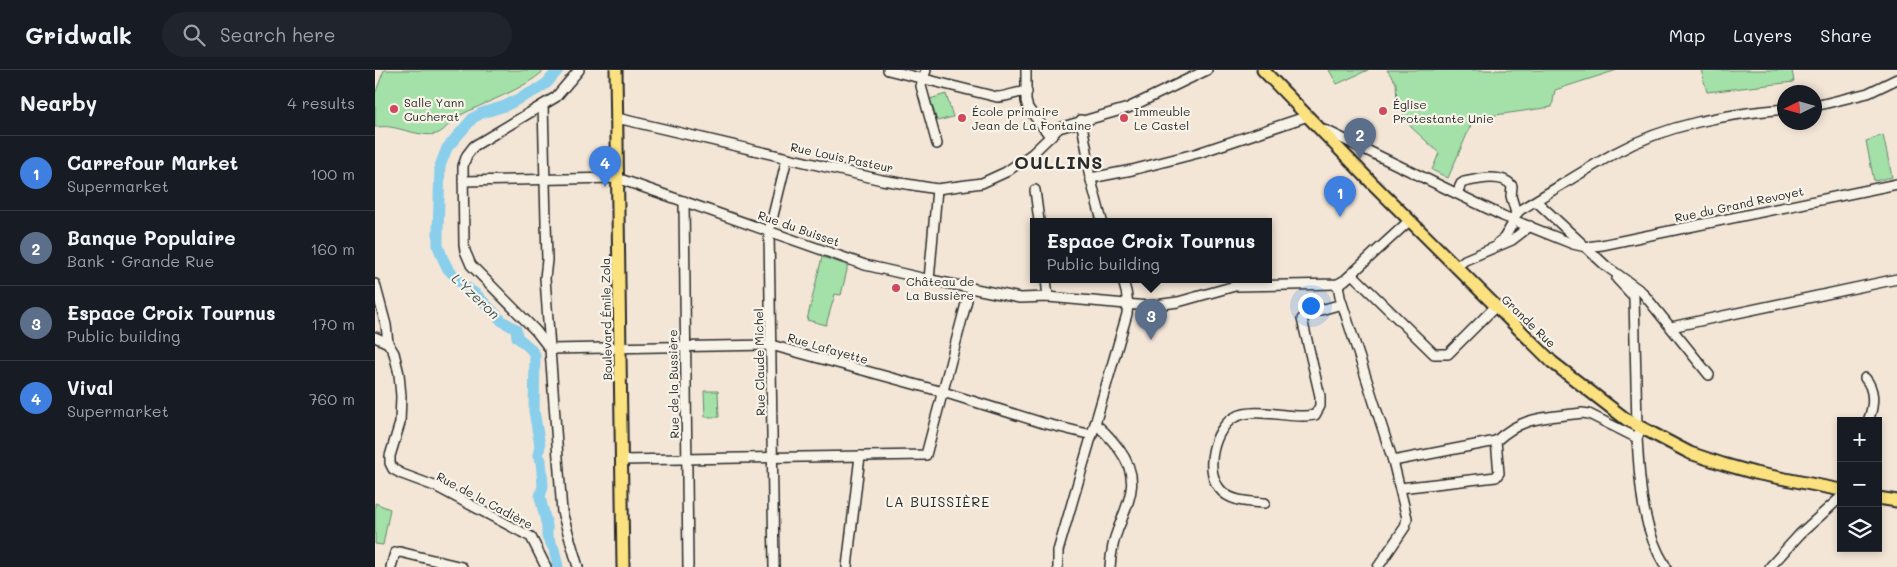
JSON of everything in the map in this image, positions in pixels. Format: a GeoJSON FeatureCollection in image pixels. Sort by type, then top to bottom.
{"type":"FeatureCollection","features":[{"type":"Feature","properties":{"kind":"main road","name":"Boulevard Émile Zola"},"geometry":{"type":"LineString","coordinates":[[616,70],[623,567]]}},
{"type":"Feature","properties":{"kind":"main road","name":"Grande Rue"},"geometry":{"type":"LineString","coordinates":[[1263,70],[1409,221],[1552,362],[1638,431],[1690,453],[1723,464],[1755,473],[1837,489]]}},
{"type":"Feature","properties":{"kind":"main road"},"geometry":{"type":"LineString","coordinates":[[1882,499],[1897,501]]}},
{"type":"Feature","properties":{"kind":"street"},"geometry":{"type":"LineString","coordinates":[[545,336],[471,265],[464,244],[464,161],[471,149],[556,97],[579,70]]}},
{"type":"Feature","properties":{"kind":"street"},"geometry":{"type":"LineString","coordinates":[[888,70],[924,75],[997,97],[1005,97],[1019,91],[1027,92]]}},
{"type":"Feature","properties":{"kind":"street"},"geometry":{"type":"LineString","coordinates":[[1026,70],[1026,101],[1030,111],[1050,136]]}},
{"type":"Feature","properties":{"kind":"street","name":"Rue Louis Pasteur"},"geometry":{"type":"LineString","coordinates":[[617,118],[882,180],[937,189],[982,183],[998,176],[1037,150],[1059,128],[1081,120],[1128,108],[1207,70]]}},
{"type":"Feature","properties":{"kind":"street"},"geometry":{"type":"LineString","coordinates":[[924,75],[921,86],[937,144]]}},
{"type":"Feature","properties":{"kind":"street"},"geometry":{"type":"LineString","coordinates":[[1822,104],[1868,93],[1897,78]]}},
{"type":"Feature","properties":{"kind":"street"},"geometry":{"type":"LineString","coordinates":[[543,105],[547,260],[545,278],[547,294],[545,336],[550,349],[563,519],[578,567]]}},
{"type":"Feature","properties":{"kind":"street"},"geometry":{"type":"LineString","coordinates":[[1494,246],[1504,238],[1514,217],[1536,201],[1617,152],[1685,124],[1740,113],[1777,110]]}},
{"type":"Feature","properties":{"kind":"street"},"geometry":{"type":"LineString","coordinates":[[1091,178],[1198,153],[1308,116]]}},
{"type":"Feature","properties":{"kind":"street"},"geometry":{"type":"LineString","coordinates":[[1081,120],[1091,178],[1101,218]]}},
{"type":"Feature","properties":{"kind":"street"},"geometry":{"type":"LineString","coordinates":[[1321,130],[1327,130],[1503,216],[1514,217],[1530,226],[1573,244],[1586,247]]}},
{"type":"Feature","properties":{"kind":"street","name":"Rue Claude Michel"},"geometry":{"type":"LineString","coordinates":[[774,567],[769,232],[787,158]]}},
{"type":"Feature","properties":{"kind":"street","name":"Rue du Buisset"},"geometry":{"type":"LineString","coordinates":[[463,181],[617,178],[865,265],[1020,298],[1048,297],[1148,306],[1178,302],[1237,285],[1338,284]]}},
{"type":"Feature","properties":{"kind":"street"},"geometry":{"type":"LineString","coordinates":[[1457,193],[1461,184],[1465,182],[1493,178],[1505,180],[1512,186],[1511,196],[1514,217]]}},
{"type":"Feature","properties":{"kind":"street","name":"Rue du Grand Revoyet"},"geometry":{"type":"LineString","coordinates":[[1586,247],[1602,246],[1897,184]]}},
{"type":"Feature","properties":{"kind":"street"},"geometry":{"type":"LineString","coordinates":[[929,280],[937,189]]}},
{"type":"Feature","properties":{"kind":"street"},"geometry":{"type":"LineString","coordinates":[[1035,190],[1039,218]]}},
{"type":"Feature","properties":{"kind":"street","name":"Rue de la Bussière"},"geometry":{"type":"LineString","coordinates":[[684,201],[688,567]]}},
{"type":"Feature","properties":{"kind":"street"},"geometry":{"type":"LineString","coordinates":[[1536,201],[1615,274],[1642,292],[1709,375]]}},
{"type":"Feature","properties":{"kind":"street"},"geometry":{"type":"LineString","coordinates":[[1378,567],[1405,527],[1407,518],[1401,488],[1338,284],[1352,274],[1409,221]]}},
{"type":"Feature","properties":{"kind":"street"},"geometry":{"type":"LineString","coordinates":[[1456,267],[1465,260],[1494,246],[1512,240],[1530,226]]}},
{"type":"Feature","properties":{"kind":"street"},"geometry":{"type":"LineString","coordinates":[[1352,274],[1434,354],[1448,354],[1451,352],[1495,307]]}},
{"type":"Feature","properties":{"kind":"street"},"geometry":{"type":"LineString","coordinates":[[1615,274],[1618,281],[1634,297],[1642,502],[1655,549],[1666,567]]}},
{"type":"Feature","properties":{"kind":"street"},"geometry":{"type":"LineString","coordinates":[[1671,327],[1897,279]]}},
{"type":"Feature","properties":{"kind":"street"},"geometry":{"type":"LineString","coordinates":[[1046,283],[1048,297]]}},
{"type":"Feature","properties":{"kind":"street"},"geometry":{"type":"LineString","coordinates":[[1058,567],[1058,551],[1128,305],[1127,291],[1124,283]]}},
{"type":"Feature","properties":{"kind":"street","name":"Rue de la Cadière"},"geometry":{"type":"LineString","coordinates":[[375,284],[386,325],[388,343],[397,363],[401,396],[400,423],[389,456],[393,469],[437,487],[531,537],[546,567]]}},
{"type":"Feature","properties":{"kind":"street"},"geometry":{"type":"LineString","coordinates":[[622,460],[926,455],[967,300]]}},
{"type":"Feature","properties":{"kind":"street"},"geometry":{"type":"LineString","coordinates":[[1265,503],[1245,502],[1231,497],[1219,489],[1210,469],[1216,441],[1226,424],[1236,417],[1248,413],[1311,416],[1317,412],[1320,406],[1320,396],[1302,319],[1305,316],[1343,305]]}},
{"type":"Feature","properties":{"kind":"street"},"geometry":{"type":"LineString","coordinates":[[375,336],[388,343]]}},
{"type":"Feature","properties":{"kind":"street","name":"Rue Lafayette"},"geometry":{"type":"LineString","coordinates":[[550,349],[771,345],[943,392],[1043,423],[1092,435]]}},
{"type":"Feature","properties":{"kind":"street"},"geometry":{"type":"LineString","coordinates":[[1865,378],[1872,386],[1873,400],[1870,417]]}},
{"type":"Feature","properties":{"kind":"street"},"geometry":{"type":"LineString","coordinates":[[1393,461],[1495,441],[1511,428],[1528,420],[1582,413],[1638,431]]}},
{"type":"Feature","properties":{"kind":"street"},"geometry":{"type":"LineString","coordinates":[[1095,424],[1109,436],[1128,461],[1132,476],[1130,498],[1117,531],[1110,567]]}},
{"type":"Feature","properties":{"kind":"street"},"geometry":{"type":"LineString","coordinates":[[1401,488],[1496,477],[1499,473],[1495,441]]}},
{"type":"Feature","properties":{"kind":"street"},"geometry":{"type":"LineString","coordinates":[[847,567],[860,456]]}},
{"type":"Feature","properties":{"kind":"street"},"geometry":{"type":"LineString","coordinates":[[1770,567],[1800,534],[1837,501]]}},
{"type":"Feature","properties":{"kind":"street"},"geometry":{"type":"LineString","coordinates":[[391,567],[395,553],[400,552],[462,567]]}},
{"type":"Feature","properties":{"kind":"green space"},"geometry":{"type":"Polygon","coordinates":[[[384,70],[545,70],[514,90],[457,117],[439,133],[431,135],[388,127],[375,127],[375,94],[384,70]]]}},
{"type":"Feature","properties":{"kind":"green space"},"geometry":{"type":"Polygon","coordinates":[[[1329,70],[1368,70],[1337,84],[1329,70]]]}},
{"type":"Feature","properties":{"kind":"green space"},"geometry":{"type":"Polygon","coordinates":[[[1387,70],[1617,70],[1555,90],[1552,107],[1474,118],[1448,178],[1432,170],[1439,153],[1411,127],[1397,102],[1396,83],[1387,70]]]}},
{"type":"Feature","properties":{"kind":"green space"},"geometry":{"type":"Polygon","coordinates":[[[1701,70],[1792,70],[1794,82],[1707,92],[1701,70]]]}},
{"type":"Feature","properties":{"kind":"green space"},"geometry":{"type":"Polygon","coordinates":[[[946,94],[953,117],[937,121],[930,99],[946,94]]]}},
{"type":"Feature","properties":{"kind":"green space"},"geometry":{"type":"Polygon","coordinates":[[[1883,135],[1892,177],[1874,181],[1866,141],[1883,135]]]}},
{"type":"Feature","properties":{"kind":"green space"},"geometry":{"type":"Polygon","coordinates":[[[822,257],[847,265],[841,295],[835,294],[826,325],[807,320],[822,257]]]}},
{"type":"Feature","properties":{"kind":"green space"},"geometry":{"type":"Polygon","coordinates":[[[704,391],[718,391],[719,417],[705,417],[704,391]]]}},
{"type":"Feature","properties":{"kind":"green space"},"geometry":{"type":"Polygon","coordinates":[[[375,503],[390,509],[383,545],[375,544],[375,503]]]}},
{"type":"Feature","properties":{"kind":"waterway","name":"L'Yzeron"},"geometry":{"type":"LineString","coordinates":[[558,70],[547,83],[538,89],[505,106],[482,113],[473,118],[447,148],[440,166],[438,246],[448,269],[502,321],[516,329],[517,337],[535,355],[534,411],[540,446],[538,455],[541,460],[543,486],[540,497],[547,526],[547,536],[554,549],[558,567]]}},
{"type":"Feature","properties":{"kind":"place","name":"Salle Yann Cucherat"},"geometry":{"type":"Point","coordinates":[394,109]}},
{"type":"Feature","properties":{"kind":"place","name":"Église Protestante Unie"},"geometry":{"type":"Point","coordinates":[1383,111]}},
{"type":"Feature","properties":{"kind":"place","name":"École primaire Jean de La Fontaine"},"geometry":{"type":"Point","coordinates":[962,118]}},
{"type":"Feature","properties":{"kind":"place","name":"Immeuble Le Castel"},"geometry":{"type":"Point","coordinates":[1124,118]}},
{"type":"Feature","properties":{"kind":"place","name":"Banque Populaire"},"geometry":{"type":"Point","coordinates":[1360,159]}},
{"type":"Feature","properties":{"kind":"place","name":"Vival"},"geometry":{"type":"Point","coordinates":[605,187]}},
{"type":"Feature","properties":{"kind":"place","name":"Carrefour Market"},"geometry":{"type":"Point","coordinates":[1340,217]}},
{"type":"Feature","properties":{"kind":"place","name":"Château de La Bussière"},"geometry":{"type":"Point","coordinates":[896,288]}},
{"type":"Feature","properties":{"kind":"place","name":"Espace Croix Tournus"},"geometry":{"type":"Point","coordinates":[1151,340]}},
{"type":"Feature","properties":{"kind":"district","name":"OULLINS"},"geometry":{"type":"Point","coordinates":[1059,162]}},
{"type":"Feature","properties":{"kind":"district","name":"LA BUISSIÈRE"},"geometry":{"type":"Point","coordinates":[938,501]}}]}
